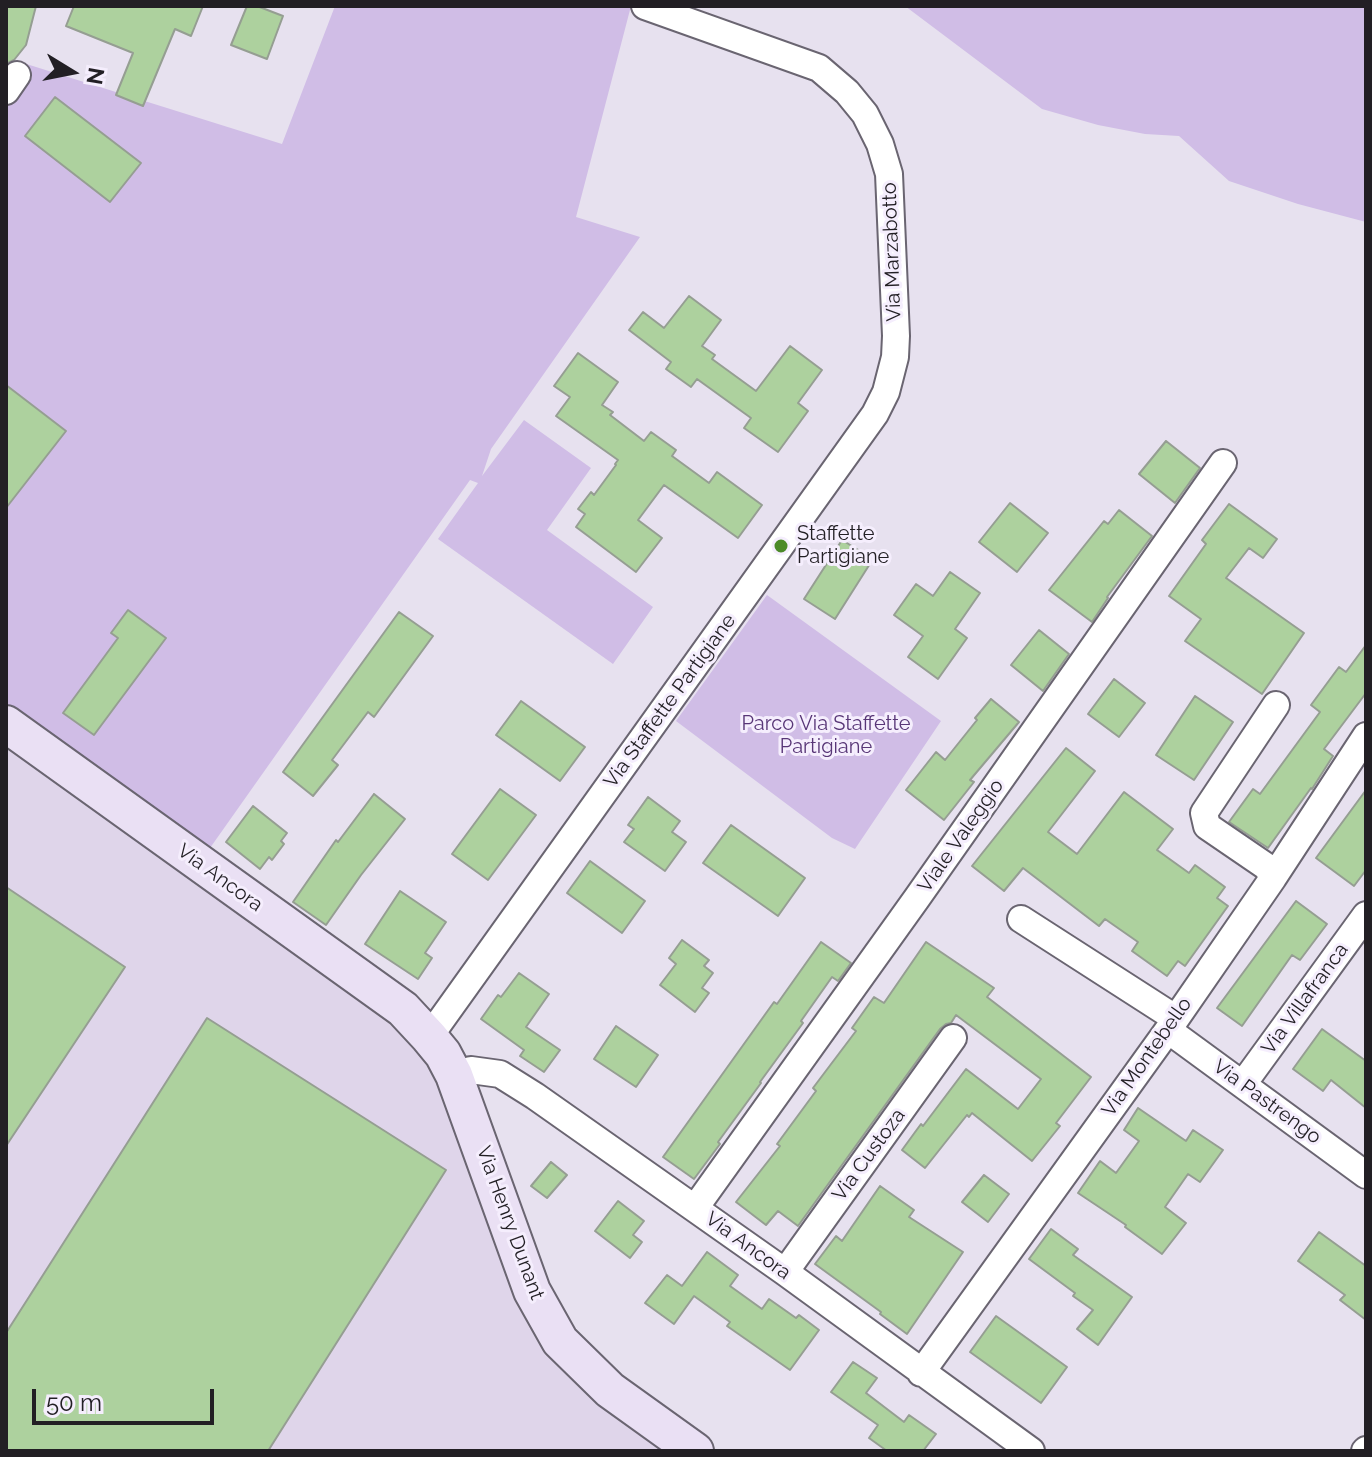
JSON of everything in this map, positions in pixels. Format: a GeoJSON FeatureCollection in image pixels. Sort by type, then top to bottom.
{"type":"FeatureCollection","features":[{"type":"Feature","properties":{"kind":"main road","name":"Via Ancora"},"geometry":{"type":"LineString","coordinates":[[6,724],[403,1009],[443,1054],[454,1075]]}},
{"type":"Feature","properties":{"kind":"main road","name":"Via Henry Dunant"},"geometry":{"type":"LineString","coordinates":[[454,1075],[532,1291],[560,1341],[610,1390],[695,1451]]}},
{"type":"Feature","properties":{"kind":"street","name":"Via Marzabotto"},"geometry":{"type":"LineString","coordinates":[[645,6],[819,68],[847,92],[865,114],[880,144],[889,174],[895,357]]}},
{"type":"Feature","properties":{"kind":"street","name":"Via Staffette Partigiane"},"geometry":{"type":"LineString","coordinates":[[429,1037],[875,414],[886,392],[895,357]]}},
{"type":"Feature","properties":{"kind":"street","name":"Viale Valeggio"},"geometry":{"type":"LineString","coordinates":[[695,1208],[1223,463]]}},
{"type":"Feature","properties":{"kind":"street"},"geometry":{"type":"LineString","coordinates":[[1273,878],[1267,867],[1207,826],[1204,813],[1276,705]]}},
{"type":"Feature","properties":{"kind":"street","name":"Via Montebello"},"geometry":{"type":"LineString","coordinates":[[921,1373],[1273,878],[1366,736]]}},
{"type":"Feature","properties":{"kind":"street","name":"Via Villafranca"},"geometry":{"type":"LineString","coordinates":[[1243,1084],[1366,915]]}},
{"type":"Feature","properties":{"kind":"street","name":"Via Pastrengo"},"geometry":{"type":"LineString","coordinates":[[1021,919],[1171,1024],[1243,1084],[1366,1175]]}},
{"type":"Feature","properties":{"kind":"street","name":"Via Custoza"},"geometry":{"type":"LineString","coordinates":[[785,1272],[953,1038]]}},
{"type":"Feature","properties":{"kind":"street","name":"Via Ancora"},"geometry":{"type":"LineString","coordinates":[[454,1075],[471,1070],[500,1074],[535,1096],[1031,1451]]}},
{"type":"Feature","properties":{"kind":"shaded area"},"geometry":{"type":"Polygon","coordinates":[[[6,728],[390,1002],[429,1053],[534,1314],[686,1451],[6,1451],[6,728]]]}},
{"type":"Feature","properties":{"kind":"green space"},"geometry":{"type":"Polygon","coordinates":[[[335,6],[631,6],[576,217],[640,237],[491,449],[482,476],[524,420],[591,468],[547,530],[653,607],[613,664],[438,539],[478,483],[470,480],[198,865],[6,728],[6,83],[20,62],[282,144],[335,6]]]}},
{"type":"Feature","properties":{"kind":"green space"},"geometry":{"type":"Polygon","coordinates":[[[905,6],[1366,6],[1366,222],[1229,181],[1179,136],[1145,134],[1098,125],[1042,109],[905,6]]]}},
{"type":"Feature","properties":{"kind":"green space","name":"Parco Via Staffette Partigiane"},"geometry":{"type":"Polygon","coordinates":[[[767,595],[941,721],[855,849],[832,838],[676,721],[767,595]]]}},
{"type":"Feature","properties":{"kind":"building"},"geometry":{"type":"Polygon","coordinates":[[[6,6],[36,6],[26,45],[14,60],[6,64],[6,6]]]}},
{"type":"Feature","properties":{"kind":"building"},"geometry":{"type":"Polygon","coordinates":[[[74,6],[203,6],[191,36],[175,29],[143,106],[116,95],[133,53],[66,26],[74,6]]]}},
{"type":"Feature","properties":{"kind":"building"},"geometry":{"type":"Polygon","coordinates":[[[247,6],[257,6],[283,16],[267,59],[231,45],[247,6]]]}},
{"type":"Feature","properties":{"kind":"building"},"geometry":{"type":"Polygon","coordinates":[[[55,97],[141,163],[110,202],[25,136],[55,97]]]}},
{"type":"Feature","properties":{"kind":"building"},"geometry":{"type":"Polygon","coordinates":[[[689,296],[721,320],[702,346],[715,355],[712,359],[756,391],[790,346],[822,370],[798,403],[808,411],[778,452],[744,428],[751,418],[697,379],[691,387],[666,369],[671,362],[629,330],[643,312],[664,328],[689,296]]]}},
{"type":"Feature","properties":{"kind":"building"},"geometry":{"type":"Polygon","coordinates":[[[578,353],[618,382],[602,405],[613,412],[610,415],[644,441],[651,432],[676,450],[672,456],[709,483],[717,472],[762,505],[738,538],[664,485],[638,520],[662,538],[636,572],[576,527],[585,514],[578,509],[591,492],[594,495],[618,460],[556,416],[570,397],[554,386],[578,353]]]}},
{"type":"Feature","properties":{"kind":"building"},"geometry":{"type":"Polygon","coordinates":[[[6,385],[66,431],[6,508],[6,385]]]}},
{"type":"Feature","properties":{"kind":"building"},"geometry":{"type":"Polygon","coordinates":[[[1166,441],[1200,468],[1175,503],[1139,474],[1166,441]]]}},
{"type":"Feature","properties":{"kind":"building"},"geometry":{"type":"Polygon","coordinates":[[[1010,503],[1048,533],[1017,572],[979,542],[1010,503]]]}},
{"type":"Feature","properties":{"kind":"building"},"geometry":{"type":"Polygon","coordinates":[[[1229,504],[1277,539],[1263,558],[1249,548],[1226,578],[1304,633],[1262,694],[1185,641],[1201,619],[1169,596],[1206,544],[1202,540],[1229,504]]]}},
{"type":"Feature","properties":{"kind":"building"},"geometry":{"type":"Polygon","coordinates":[[[1119,510],[1152,536],[1092,622],[1049,590],[1104,521],[1108,524],[1119,510]]]}},
{"type":"Feature","properties":{"kind":"building"},"geometry":{"type":"Polygon","coordinates":[[[842,540],[873,559],[835,619],[804,599],[842,540]]]}},
{"type":"Feature","properties":{"kind":"building"},"geometry":{"type":"Polygon","coordinates":[[[950,572],[980,593],[955,629],[967,638],[938,679],[908,657],[923,636],[894,615],[916,584],[933,596],[950,572]]]}},
{"type":"Feature","properties":{"kind":"building"},"geometry":{"type":"Polygon","coordinates":[[[128,610],[166,638],[94,735],[63,713],[118,638],[111,633],[128,610]]]}},
{"type":"Feature","properties":{"kind":"building"},"geometry":{"type":"Polygon","coordinates":[[[399,612],[433,636],[374,717],[368,712],[332,760],[338,765],[313,796],[283,772],[399,612]]]}},
{"type":"Feature","properties":{"kind":"building"},"geometry":{"type":"Polygon","coordinates":[[[1039,630],[1069,654],[1043,691],[1011,665],[1039,630]]]}},
{"type":"Feature","properties":{"kind":"building"},"geometry":{"type":"Polygon","coordinates":[[[1366,645],[1366,693],[1324,749],[1333,756],[1268,848],[1229,822],[1253,789],[1260,794],[1320,712],[1311,705],[1339,667],[1346,672],[1366,645]]]}},
{"type":"Feature","properties":{"kind":"building"},"geometry":{"type":"Polygon","coordinates":[[[1114,679],[1145,703],[1119,737],[1088,714],[1114,679]]]}},
{"type":"Feature","properties":{"kind":"building"},"geometry":{"type":"Polygon","coordinates":[[[1195,696],[1233,722],[1194,780],[1156,755],[1195,696]]]}},
{"type":"Feature","properties":{"kind":"building"},"geometry":{"type":"Polygon","coordinates":[[[991,699],[1019,722],[970,780],[974,782],[944,820],[906,790],[936,752],[945,760],[991,699]]]}},
{"type":"Feature","properties":{"kind":"building"},"geometry":{"type":"Polygon","coordinates":[[[521,701],[585,747],[560,781],[496,735],[521,701]]]}},
{"type":"Feature","properties":{"kind":"building"},"geometry":{"type":"Polygon","coordinates":[[[1066,748],[1095,771],[1048,832],[1077,854],[1124,792],[1173,829],[1157,850],[1189,873],[1195,865],[1225,887],[1217,898],[1228,906],[1185,966],[1178,961],[1167,976],[1132,951],[1138,942],[1105,919],[1099,926],[1023,868],[1004,891],[972,866],[1066,748]]]}},
{"type":"Feature","properties":{"kind":"building"},"geometry":{"type":"Polygon","coordinates":[[[500,789],[536,815],[488,880],[452,854],[500,789]]]}},
{"type":"Feature","properties":{"kind":"building"},"geometry":{"type":"Polygon","coordinates":[[[1366,790],[1366,870],[1354,886],[1316,858],[1366,790]]]}},
{"type":"Feature","properties":{"kind":"building"},"geometry":{"type":"Polygon","coordinates":[[[374,794],[405,819],[326,925],[293,902],[336,840],[338,842],[374,794]]]}},
{"type":"Feature","properties":{"kind":"building"},"geometry":{"type":"Polygon","coordinates":[[[648,797],[680,821],[672,832],[686,842],[665,871],[624,842],[634,829],[628,825],[648,797]]]}},
{"type":"Feature","properties":{"kind":"building"},"geometry":{"type":"Polygon","coordinates":[[[253,806],[287,833],[281,841],[284,844],[272,860],[269,857],[260,869],[226,842],[253,806]]]}},
{"type":"Feature","properties":{"kind":"building"},"geometry":{"type":"Polygon","coordinates":[[[731,825],[805,878],[778,916],[703,863],[731,825]]]}},
{"type":"Feature","properties":{"kind":"building"},"geometry":{"type":"Polygon","coordinates":[[[590,861],[645,901],[622,933],[567,893],[590,861]]]}},
{"type":"Feature","properties":{"kind":"building"},"geometry":{"type":"Polygon","coordinates":[[[6,887],[125,967],[6,1146],[6,887]]]}},
{"type":"Feature","properties":{"kind":"building"},"geometry":{"type":"Polygon","coordinates":[[[400,891],[446,922],[425,953],[432,958],[418,979],[365,944],[400,891]]]}},
{"type":"Feature","properties":{"kind":"building"},"geometry":{"type":"Polygon","coordinates":[[[1296,901],[1327,924],[1300,960],[1292,955],[1242,1026],[1217,1008],[1296,901]]]}},
{"type":"Feature","properties":{"kind":"building"},"geometry":{"type":"Polygon","coordinates":[[[682,940],[709,960],[704,966],[713,973],[702,988],[709,993],[695,1012],[660,985],[676,964],[669,958],[682,940]]]}},
{"type":"Feature","properties":{"kind":"building"},"geometry":{"type":"Polygon","coordinates":[[[821,942],[851,963],[838,981],[832,977],[694,1179],[663,1157],[821,942]]]}},
{"type":"Feature","properties":{"kind":"building"},"geometry":{"type":"Polygon","coordinates":[[[926,942],[994,988],[987,997],[1091,1077],[1056,1123],[1060,1126],[1032,1161],[972,1113],[969,1117],[967,1115],[925,1168],[902,1150],[966,1069],[1018,1109],[1041,1079],[956,1015],[951,1023],[940,1029],[798,1226],[778,1211],[766,1225],[736,1202],[780,1146],[777,1144],[816,1091],[813,1088],[856,1031],[852,1028],[874,997],[884,1003],[926,942]]]}},
{"type":"Feature","properties":{"kind":"building"},"geometry":{"type":"Polygon","coordinates":[[[519,973],[549,994],[526,1027],[560,1050],[544,1072],[520,1056],[524,1050],[481,1019],[519,973]]]}},
{"type":"Feature","properties":{"kind":"building"},"geometry":{"type":"Polygon","coordinates":[[[207,1018],[446,1170],[268,1451],[6,1451],[6,1333],[207,1018]]]}},
{"type":"Feature","properties":{"kind":"building"},"geometry":{"type":"Polygon","coordinates":[[[616,1026],[658,1055],[636,1087],[594,1059],[616,1026]]]}},
{"type":"Feature","properties":{"kind":"building"},"geometry":{"type":"Polygon","coordinates":[[[1322,1029],[1366,1061],[1366,1108],[1331,1080],[1323,1091],[1293,1069],[1322,1029]]]}},
{"type":"Feature","properties":{"kind":"building"},"geometry":{"type":"Polygon","coordinates":[[[1138,1108],[1186,1141],[1193,1130],[1223,1150],[1200,1182],[1188,1174],[1165,1207],[1186,1223],[1162,1254],[1078,1193],[1100,1161],[1116,1173],[1139,1141],[1124,1130],[1138,1108]]]}},
{"type":"Feature","properties":{"kind":"building"},"geometry":{"type":"Polygon","coordinates":[[[551,1162],[567,1175],[547,1198],[531,1186],[551,1162]]]}},
{"type":"Feature","properties":{"kind":"building"},"geometry":{"type":"Polygon","coordinates":[[[984,1175],[1009,1194],[988,1222],[962,1202],[984,1175]]]}},
{"type":"Feature","properties":{"kind":"building"},"geometry":{"type":"Polygon","coordinates":[[[880,1186],[914,1210],[909,1217],[963,1252],[907,1334],[815,1264],[836,1236],[842,1241],[880,1186]]]}},
{"type":"Feature","properties":{"kind":"building"},"geometry":{"type":"Polygon","coordinates":[[[618,1201],[644,1221],[633,1235],[642,1242],[630,1258],[595,1231],[618,1201]]]}},
{"type":"Feature","properties":{"kind":"building"},"geometry":{"type":"Polygon","coordinates":[[[1051,1229],[1078,1249],[1073,1255],[1132,1297],[1098,1345],[1077,1329],[1093,1310],[1029,1259],[1051,1229]]]}},
{"type":"Feature","properties":{"kind":"building"},"geometry":{"type":"Polygon","coordinates":[[[1319,1232],[1366,1266],[1366,1320],[1340,1300],[1345,1295],[1298,1261],[1319,1232]]]}},
{"type":"Feature","properties":{"kind":"building"},"geometry":{"type":"Polygon","coordinates":[[[707,1252],[738,1275],[730,1286],[762,1309],[769,1299],[819,1330],[790,1370],[727,1326],[730,1322],[694,1296],[674,1324],[645,1303],[667,1275],[682,1286],[707,1252]]]}},
{"type":"Feature","properties":{"kind":"building"},"geometry":{"type":"Polygon","coordinates":[[[996,1316],[1067,1367],[1041,1403],[970,1352],[996,1316]]]}},
{"type":"Feature","properties":{"kind":"building"},"geometry":{"type":"Polygon","coordinates":[[[853,1362],[877,1378],[866,1393],[904,1422],[909,1415],[936,1434],[923,1451],[887,1451],[869,1438],[878,1425],[831,1392],[853,1362]]]}},
{"type":"Feature","properties":{"kind":"place","name":"Staffette Partigiane"},"geometry":{"type":"Point","coordinates":[781,546]}}]}
